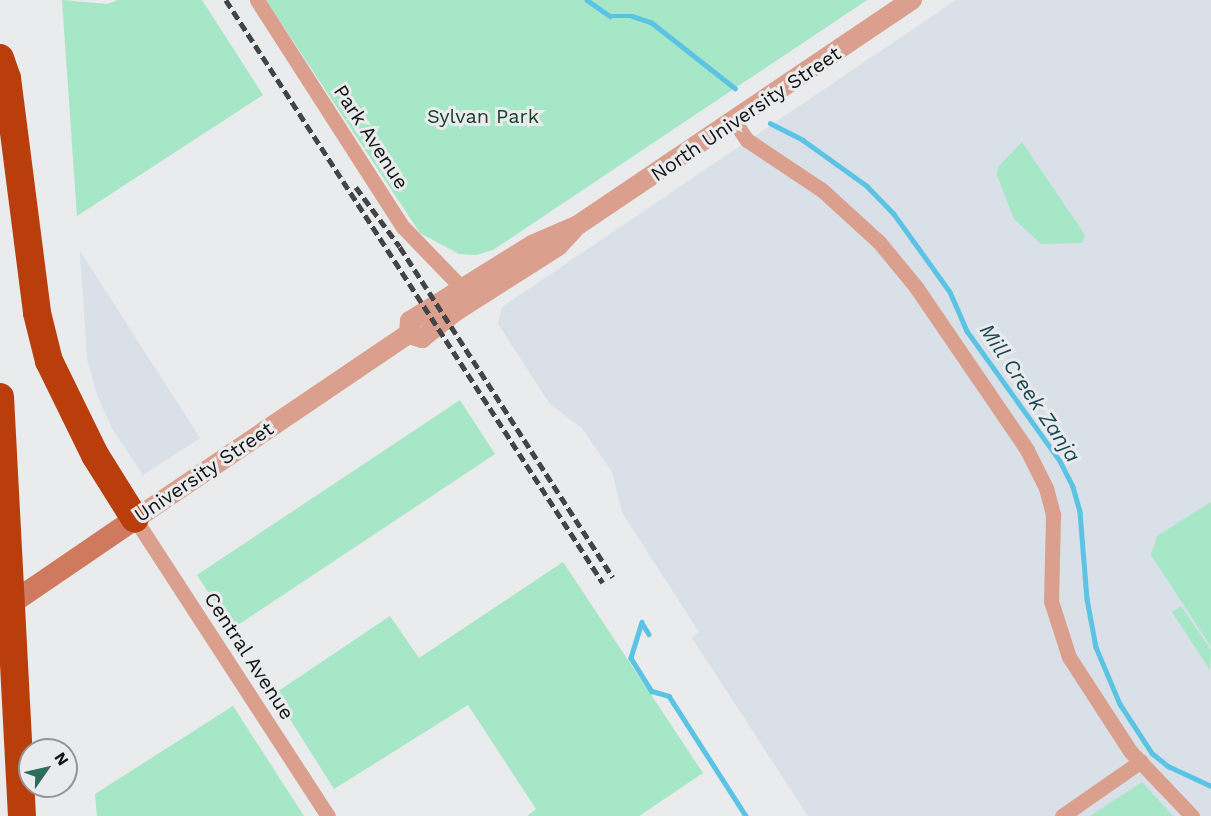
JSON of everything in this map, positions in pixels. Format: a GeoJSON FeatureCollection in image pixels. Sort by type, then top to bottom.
{"type":"FeatureCollection","features":[{"type":"Feature","properties":{"kind":"highway"},"geometry":{"type":"LineString","coordinates":[[0,58],[8,78],[37,313],[49,361],[95,455],[135,519]]}},
{"type":"Feature","properties":{"kind":"highway"},"geometry":{"type":"LineString","coordinates":[[0,397],[5,534],[22,816]]}},
{"type":"Feature","properties":{"kind":"main road","name":"University Street"},"geometry":{"type":"LineString","coordinates":[[0,610],[135,519]]}},
{"type":"Feature","properties":{"kind":"street","name":"Park Avenue"},"geometry":{"type":"LineString","coordinates":[[257,0],[403,227],[461,287]]}},
{"type":"Feature","properties":{"kind":"street","name":"North University Street"},"geometry":{"type":"LineString","coordinates":[[578,225],[912,0]]}},
{"type":"Feature","properties":{"kind":"street"},"geometry":{"type":"LineString","coordinates":[[734,122],[747,140],[822,190],[879,242],[916,287],[1027,450],[1046,488],[1053,515],[1050,585],[1058,629],[1108,720],[1141,761],[1192,816]]}},
{"type":"Feature","properties":{"kind":"street","name":"University Street"},"geometry":{"type":"LineString","coordinates":[[409,334],[410,321],[461,287],[532,244],[578,225]]}},
{"type":"Feature","properties":{"kind":"street","name":"University Street"},"geometry":{"type":"LineString","coordinates":[[409,334],[422,338],[456,311],[558,246],[578,225]]}},
{"type":"Feature","properties":{"kind":"street","name":"University Street"},"geometry":{"type":"LineString","coordinates":[[135,519],[409,334]]}},
{"type":"Feature","properties":{"kind":"street","name":"Central Avenue"},"geometry":{"type":"LineString","coordinates":[[135,519],[328,816]]}},
{"type":"Feature","properties":{"kind":"street"},"geometry":{"type":"LineString","coordinates":[[1062,816],[1141,761]]}},
{"type":"Feature","properties":{"kind":"shaded area"},"geometry":{"type":"Polygon","coordinates":[[[956,0],[1211,0],[1211,816],[808,816],[692,638],[699,632],[623,514],[612,472],[582,428],[550,404],[498,324],[502,307],[956,0]]]}},
{"type":"Feature","properties":{"kind":"shaded area"},"geometry":{"type":"Polygon","coordinates":[[[80,251],[200,438],[143,475],[112,428],[97,395],[87,359],[80,251]]]}},
{"type":"Feature","properties":{"kind":"green space"},"geometry":{"type":"Polygon","coordinates":[[[62,0],[107,4],[118,0],[202,0],[263,95],[77,216],[62,0]]]}},
{"type":"Feature","properties":{"kind":"green space","name":"Sylvan Park"},"geometry":{"type":"Polygon","coordinates":[[[266,0],[867,0],[493,250],[476,255],[459,254],[420,233],[266,0]]]}},
{"type":"Feature","properties":{"kind":"green space"},"geometry":{"type":"Polygon","coordinates":[[[1022,142],[1085,235],[1082,243],[1041,244],[1014,219],[997,175],[998,167],[1022,142]]]}},
{"type":"Feature","properties":{"kind":"green space"},"geometry":{"type":"Polygon","coordinates":[[[460,400],[495,454],[232,629],[197,575],[460,400]]]}},
{"type":"Feature","properties":{"kind":"green space"},"geometry":{"type":"Polygon","coordinates":[[[1211,502],[1211,647],[1151,555],[1157,536],[1211,502]]]}},
{"type":"Feature","properties":{"kind":"green space"},"geometry":{"type":"Polygon","coordinates":[[[563,562],[703,773],[639,816],[527,816],[536,809],[468,705],[334,789],[274,694],[390,616],[419,658],[563,562]]]}},
{"type":"Feature","properties":{"kind":"green space"},"geometry":{"type":"Polygon","coordinates":[[[1181,606],[1211,650],[1210,670],[1172,612],[1181,606]]]}},
{"type":"Feature","properties":{"kind":"green space"},"geometry":{"type":"Polygon","coordinates":[[[233,706],[304,816],[97,816],[95,794],[233,706]]]}},
{"type":"Feature","properties":{"kind":"green space"},"geometry":{"type":"Polygon","coordinates":[[[1142,782],[1173,816],[1090,816],[1142,782]]]}},
{"type":"Feature","properties":{"kind":"waterway","name":"Mill Creek Zanja"},"geometry":{"type":"LineString","coordinates":[[587,0],[610,16],[632,16],[651,22],[735,88]]}},
{"type":"Feature","properties":{"kind":"waterway","name":"Mill Creek Zanja"},"geometry":{"type":"LineString","coordinates":[[770,123],[803,140],[867,186],[894,214],[950,292],[967,331],[1060,461],[1073,487],[1080,512],[1087,599],[1096,647],[1120,704],[1152,753],[1168,766],[1211,786]]}},
{"type":"Feature","properties":{"kind":"waterway"},"geometry":{"type":"LineString","coordinates":[[642,622],[631,658],[652,691],[669,696],[746,816]]}},
{"type":"Feature","properties":{"kind":"waterway"},"geometry":{"type":"LineString","coordinates":[[642,623],[649,634]]}},
{"type":"Feature","properties":{"kind":"railway"},"geometry":{"type":"LineString","coordinates":[[226,0],[603,583]]}},
{"type":"Feature","properties":{"kind":"railway"},"geometry":{"type":"LineString","coordinates":[[356,187],[400,247],[613,577]]}}]}
